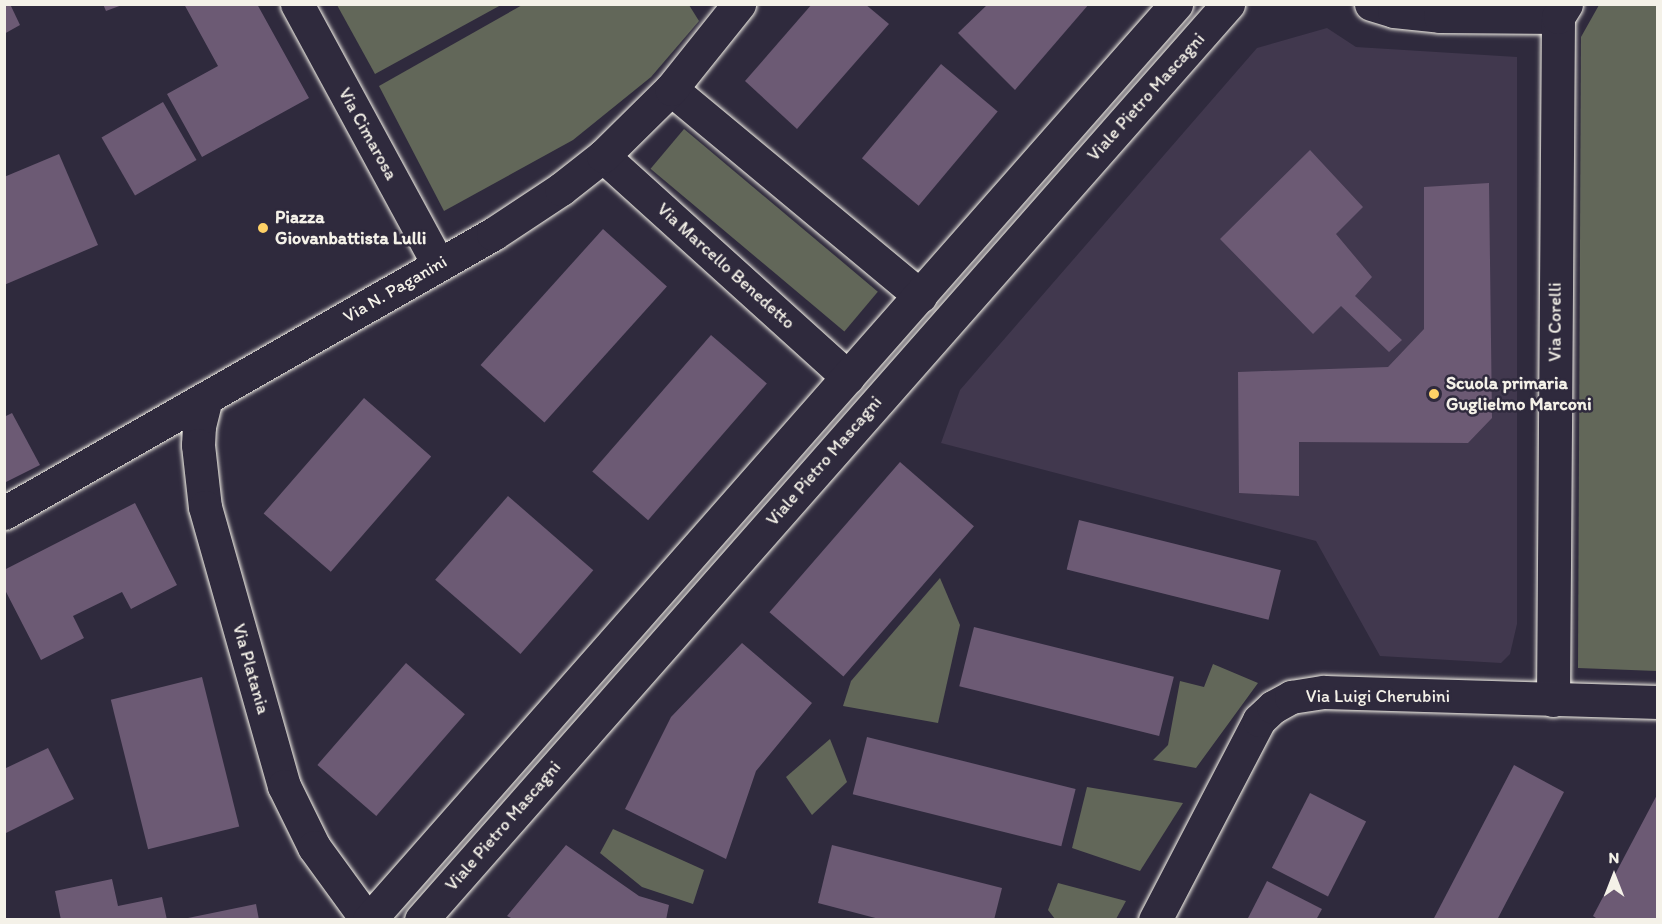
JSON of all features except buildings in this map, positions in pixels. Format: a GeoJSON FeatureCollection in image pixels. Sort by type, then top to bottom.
{"type":"FeatureCollection","features":[{"type":"Feature","properties":{"kind":"street","name":"Via Cimarosa"},"geometry":{"type":"LineString","coordinates":[[297,4],[438,264]]}},
{"type":"Feature","properties":{"kind":"street","name":"Via N. Paganini"},"geometry":{"type":"LineString","coordinates":[[4,513],[493,234],[552,196],[603,156],[671,89],[739,4]]}},
{"type":"Feature","properties":{"kind":"street","name":"Viale Pietro Mascagni"},"geometry":{"type":"LineString","coordinates":[[368,920],[1176,4]]}},
{"type":"Feature","properties":{"kind":"street","name":"Viale Pietro Mascagni"},"geometry":{"type":"LineString","coordinates":[[421,920],[1228,4]]}},
{"type":"Feature","properties":{"kind":"street"},"geometry":{"type":"LineString","coordinates":[[1371,4],[1394,11],[1440,16],[1562,11]]}},
{"type":"Feature","properties":{"kind":"street","name":"Via Corelli"},"geometry":{"type":"LineString","coordinates":[[1553,700],[1562,11]]}},
{"type":"Feature","properties":{"kind":"street"},"geometry":{"type":"LineString","coordinates":[[671,89],[920,296]]}},
{"type":"Feature","properties":{"kind":"street","name":"Via Marcello Benedetto"},"geometry":{"type":"LineString","coordinates":[[603,156],[848,377]]}},
{"type":"Feature","properties":{"kind":"street","name":"Via Platania"},"geometry":{"type":"LineString","coordinates":[[206,398],[199,426],[198,445],[205,507],[284,786],[314,847],[368,920]]}},
{"type":"Feature","properties":{"kind":"street","name":"Via Luigi Cherubini"},"geometry":{"type":"LineString","coordinates":[[1155,920],[1259,720],[1273,707],[1291,697],[1324,692],[1658,702]]}},
{"type":"Feature","properties":{"kind":"shaded area"},"geometry":{"type":"Polygon","coordinates":[[[1327,28],[1356,47],[1517,57],[1517,624],[1510,654],[1501,663],[1380,656],[1316,541],[941,443],[960,390],[1257,48],[1327,28]]]}},
{"type":"Feature","properties":{"kind":"green space"},"geometry":{"type":"Polygon","coordinates":[[[524,4],[689,5],[699,21],[651,77],[573,140],[444,211],[379,86],[524,4]]]}},
{"type":"Feature","properties":{"kind":"green space"},"geometry":{"type":"Polygon","coordinates":[[[337,5],[501,5],[375,74],[337,5]]]}},
{"type":"Feature","properties":{"kind":"green space"},"geometry":{"type":"Polygon","coordinates":[[[1599,5],[1657,5],[1657,671],[1578,668],[1581,37],[1599,5]]]}},
{"type":"Feature","properties":{"kind":"green space"},"geometry":{"type":"Polygon","coordinates":[[[684,129],[878,292],[844,331],[651,169],[684,129]]]}},
{"type":"Feature","properties":{"kind":"green space"},"geometry":{"type":"Polygon","coordinates":[[[940,578],[960,625],[938,723],[843,706],[851,681],[940,578]]]}},
{"type":"Feature","properties":{"kind":"green space"},"geometry":{"type":"Polygon","coordinates":[[[1213,664],[1258,683],[1196,768],[1153,760],[1168,745],[1180,681],[1204,687],[1213,664]]]}},
{"type":"Feature","properties":{"kind":"green space"},"geometry":{"type":"Polygon","coordinates":[[[830,739],[847,782],[812,815],[786,777],[830,739]]]}},
{"type":"Feature","properties":{"kind":"green space"},"geometry":{"type":"Polygon","coordinates":[[[1087,787],[1183,803],[1140,871],[1072,848],[1087,787]]]}},
{"type":"Feature","properties":{"kind":"green space"},"geometry":{"type":"Polygon","coordinates":[[[613,829],[704,870],[693,904],[642,887],[600,853],[613,829]]]}},
{"type":"Feature","properties":{"kind":"green space"},"geometry":{"type":"Polygon","coordinates":[[[1058,883],[1126,901],[1116,919],[1055,919],[1048,910],[1058,883]]]}},
{"type":"Feature","properties":{"kind":"place","name":"Piazza Giovanbattista Lulli"},"geometry":{"type":"Point","coordinates":[263,228]}},
{"type":"Feature","properties":{"kind":"place","name":"Scuola primaria Guglielmo Marconi"},"geometry":{"type":"Point","coordinates":[1434,394]}}]}
